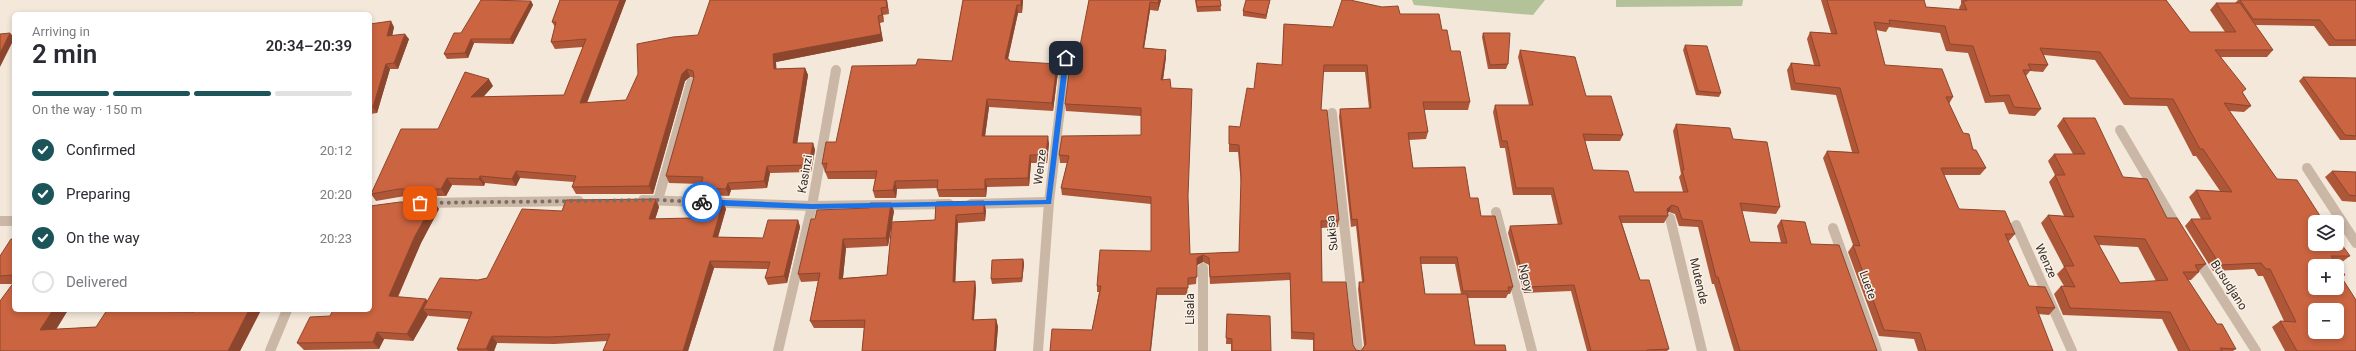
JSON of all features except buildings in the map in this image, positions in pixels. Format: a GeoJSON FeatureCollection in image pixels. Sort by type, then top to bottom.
{"type":"FeatureCollection","features":[{"type":"Feature","properties":{"kind":"street","name":"Wenze"},"geometry":{"type":"LineString","coordinates":[[1038,351],[1049,202],[1066,58]]}},
{"type":"Feature","properties":{"kind":"street","name":"Kasinzi"},"geometry":{"type":"LineString","coordinates":[[778,351],[812,206],[836,70]]}},
{"type":"Feature","properties":{"kind":"street"},"geometry":{"type":"LineString","coordinates":[[658,200],[691,83]]}},
{"type":"Feature","properties":{"kind":"street","name":"Sukisa"},"geometry":{"type":"LineString","coordinates":[[1332,113],[1358,351]]}},
{"type":"Feature","properties":{"kind":"street"},"geometry":{"type":"LineString","coordinates":[[2120,130],[2184,238]]}},
{"type":"Feature","properties":{"kind":"street"},"geometry":{"type":"LineString","coordinates":[[2307,168],[2356,243]]}},
{"type":"Feature","properties":{"kind":"street"},"geometry":{"type":"LineString","coordinates":[[634,200],[812,206],[1049,202]]}},
{"type":"Feature","properties":{"kind":"street"},"geometry":{"type":"LineString","coordinates":[[412,203],[587,201]]}},
{"type":"Feature","properties":{"kind":"street","name":"Ngoy"},"geometry":{"type":"LineString","coordinates":[[1496,212],[1532,351]]}},
{"type":"Feature","properties":{"kind":"street","name":"Mutende"},"geometry":{"type":"LineString","coordinates":[[1670,218],[1702,351]]}},
{"type":"Feature","properties":{"kind":"street"},"geometry":{"type":"LineString","coordinates":[[0,221],[12,221]]}},
{"type":"Feature","properties":{"kind":"street","name":"Wenze"},"geometry":{"type":"LineString","coordinates":[[2016,225],[2072,351]]}},
{"type":"Feature","properties":{"kind":"street","name":"Luete"},"geometry":{"type":"LineString","coordinates":[[1833,228],[1877,351]]}},
{"type":"Feature","properties":{"kind":"street","name":"Busudjano"},"geometry":{"type":"LineString","coordinates":[[2192,251],[2256,351]]}},
{"type":"Feature","properties":{"kind":"street","name":"Lisala"},"geometry":{"type":"LineString","coordinates":[[1202,351],[1203,268]]}},
{"type":"Feature","properties":{"kind":"street"},"geometry":{"type":"LineString","coordinates":[[270,351],[286,312]]}},
{"type":"Feature","properties":{"kind":"green space"},"geometry":{"type":"Polygon","coordinates":[[[1412,0],[1545,0],[1533,15],[1414,5],[1412,0]]]}},
{"type":"Feature","properties":{"kind":"green space"},"geometry":{"type":"Polygon","coordinates":[[[1616,0],[1743,0],[1742,6],[1616,7],[1616,0]]]}},
{"type":"Feature","properties":{"kind":"way so far"},"geometry":{"type":"LineString","coordinates":[[420,203],[658,200],[702,202]]}},
{"type":"Feature","properties":{"kind":"route"},"geometry":{"type":"LineString","coordinates":[[702,202],[812,206],[1049,202],[1066,58]]}}]}
